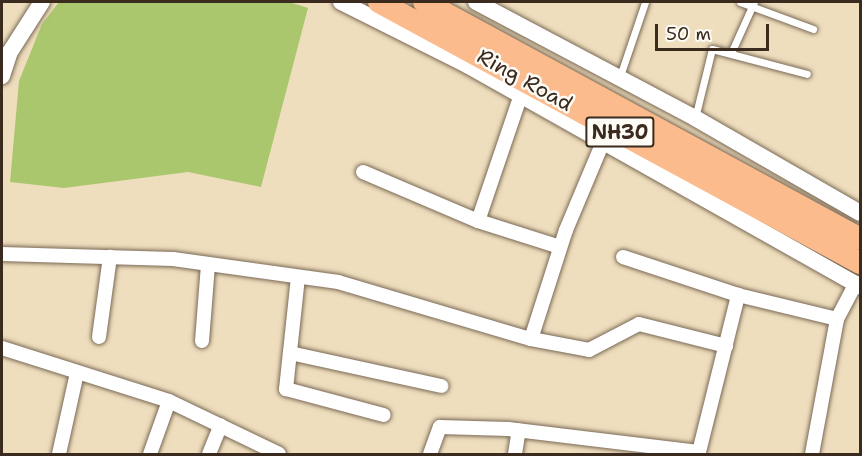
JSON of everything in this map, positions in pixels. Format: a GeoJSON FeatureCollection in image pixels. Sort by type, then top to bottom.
{"type":"FeatureCollection","features":[{"type":"Feature","properties":{"kind":"highway","name":"Ring Road"},"geometry":{"type":"LineString","coordinates":[[379,2],[859,277]]}},
{"type":"Feature","properties":{"kind":"highway","name":"Ring Road"},"geometry":{"type":"LineString","coordinates":[[424,2],[861,238]]}},
{"type":"Feature","properties":{"kind":"street"},"geometry":{"type":"LineString","coordinates":[[2,76],[10,52],[42,2]]}},
{"type":"Feature","properties":{"kind":"street"},"geometry":{"type":"LineString","coordinates":[[341,2],[521,95],[603,142],[859,277],[837,319],[812,454]]}},
{"type":"Feature","properties":{"kind":"street"},"geometry":{"type":"LineString","coordinates":[[486,4],[618,80],[695,118],[860,208]]}},
{"type":"Feature","properties":{"kind":"street"},"geometry":{"type":"LineString","coordinates":[[478,221],[521,95]]}},
{"type":"Feature","properties":{"kind":"street"},"geometry":{"type":"LineString","coordinates":[[531,339],[560,247],[603,142]]}},
{"type":"Feature","properties":{"kind":"street"},"geometry":{"type":"LineString","coordinates":[[363,172],[478,221],[560,247]]}},
{"type":"Feature","properties":{"kind":"street"},"geometry":{"type":"LineString","coordinates":[[2,254],[110,257],[208,264],[338,282],[531,339],[589,350],[639,324],[726,346]]}},
{"type":"Feature","properties":{"kind":"street"},"geometry":{"type":"LineString","coordinates":[[623,256],[738,296],[837,319]]}},
{"type":"Feature","properties":{"kind":"street"},"geometry":{"type":"LineString","coordinates":[[99,337],[110,257]]}},
{"type":"Feature","properties":{"kind":"street"},"geometry":{"type":"LineString","coordinates":[[202,341],[208,264]]}},
{"type":"Feature","properties":{"kind":"street"},"geometry":{"type":"LineString","coordinates":[[298,277],[286,389],[384,415]]}},
{"type":"Feature","properties":{"kind":"street"},"geometry":{"type":"LineString","coordinates":[[430,454],[440,427],[519,430],[701,454],[738,296]]}},
{"type":"Feature","properties":{"kind":"street"},"geometry":{"type":"LineString","coordinates":[[2,348],[169,400],[279,454]]}},
{"type":"Feature","properties":{"kind":"street"},"geometry":{"type":"LineString","coordinates":[[290,353],[441,386]]}},
{"type":"Feature","properties":{"kind":"street"},"geometry":{"type":"LineString","coordinates":[[59,454],[77,373]]}},
{"type":"Feature","properties":{"kind":"street"},"geometry":{"type":"LineString","coordinates":[[150,454],[169,400]]}},
{"type":"Feature","properties":{"kind":"street"},"geometry":{"type":"LineString","coordinates":[[209,454],[221,425]]}},
{"type":"Feature","properties":{"kind":"street"},"geometry":{"type":"LineString","coordinates":[[515,454],[519,430]]}},
{"type":"Feature","properties":{"kind":"lane"},"geometry":{"type":"LineString","coordinates":[[618,80],[645,2]]}},
{"type":"Feature","properties":{"kind":"lane"},"geometry":{"type":"LineString","coordinates":[[740,2],[754,4],[813,29]]}},
{"type":"Feature","properties":{"kind":"lane"},"geometry":{"type":"LineString","coordinates":[[731,53],[754,4]]}},
{"type":"Feature","properties":{"kind":"lane"},"geometry":{"type":"LineString","coordinates":[[695,118],[711,50],[731,53],[807,75]]}},
{"type":"Feature","properties":{"kind":"green space"},"geometry":{"type":"Polygon","coordinates":[[[59,2],[289,2],[308,8],[261,187],[188,172],[64,188],[10,182],[19,81],[42,24],[59,2]]]}}]}
